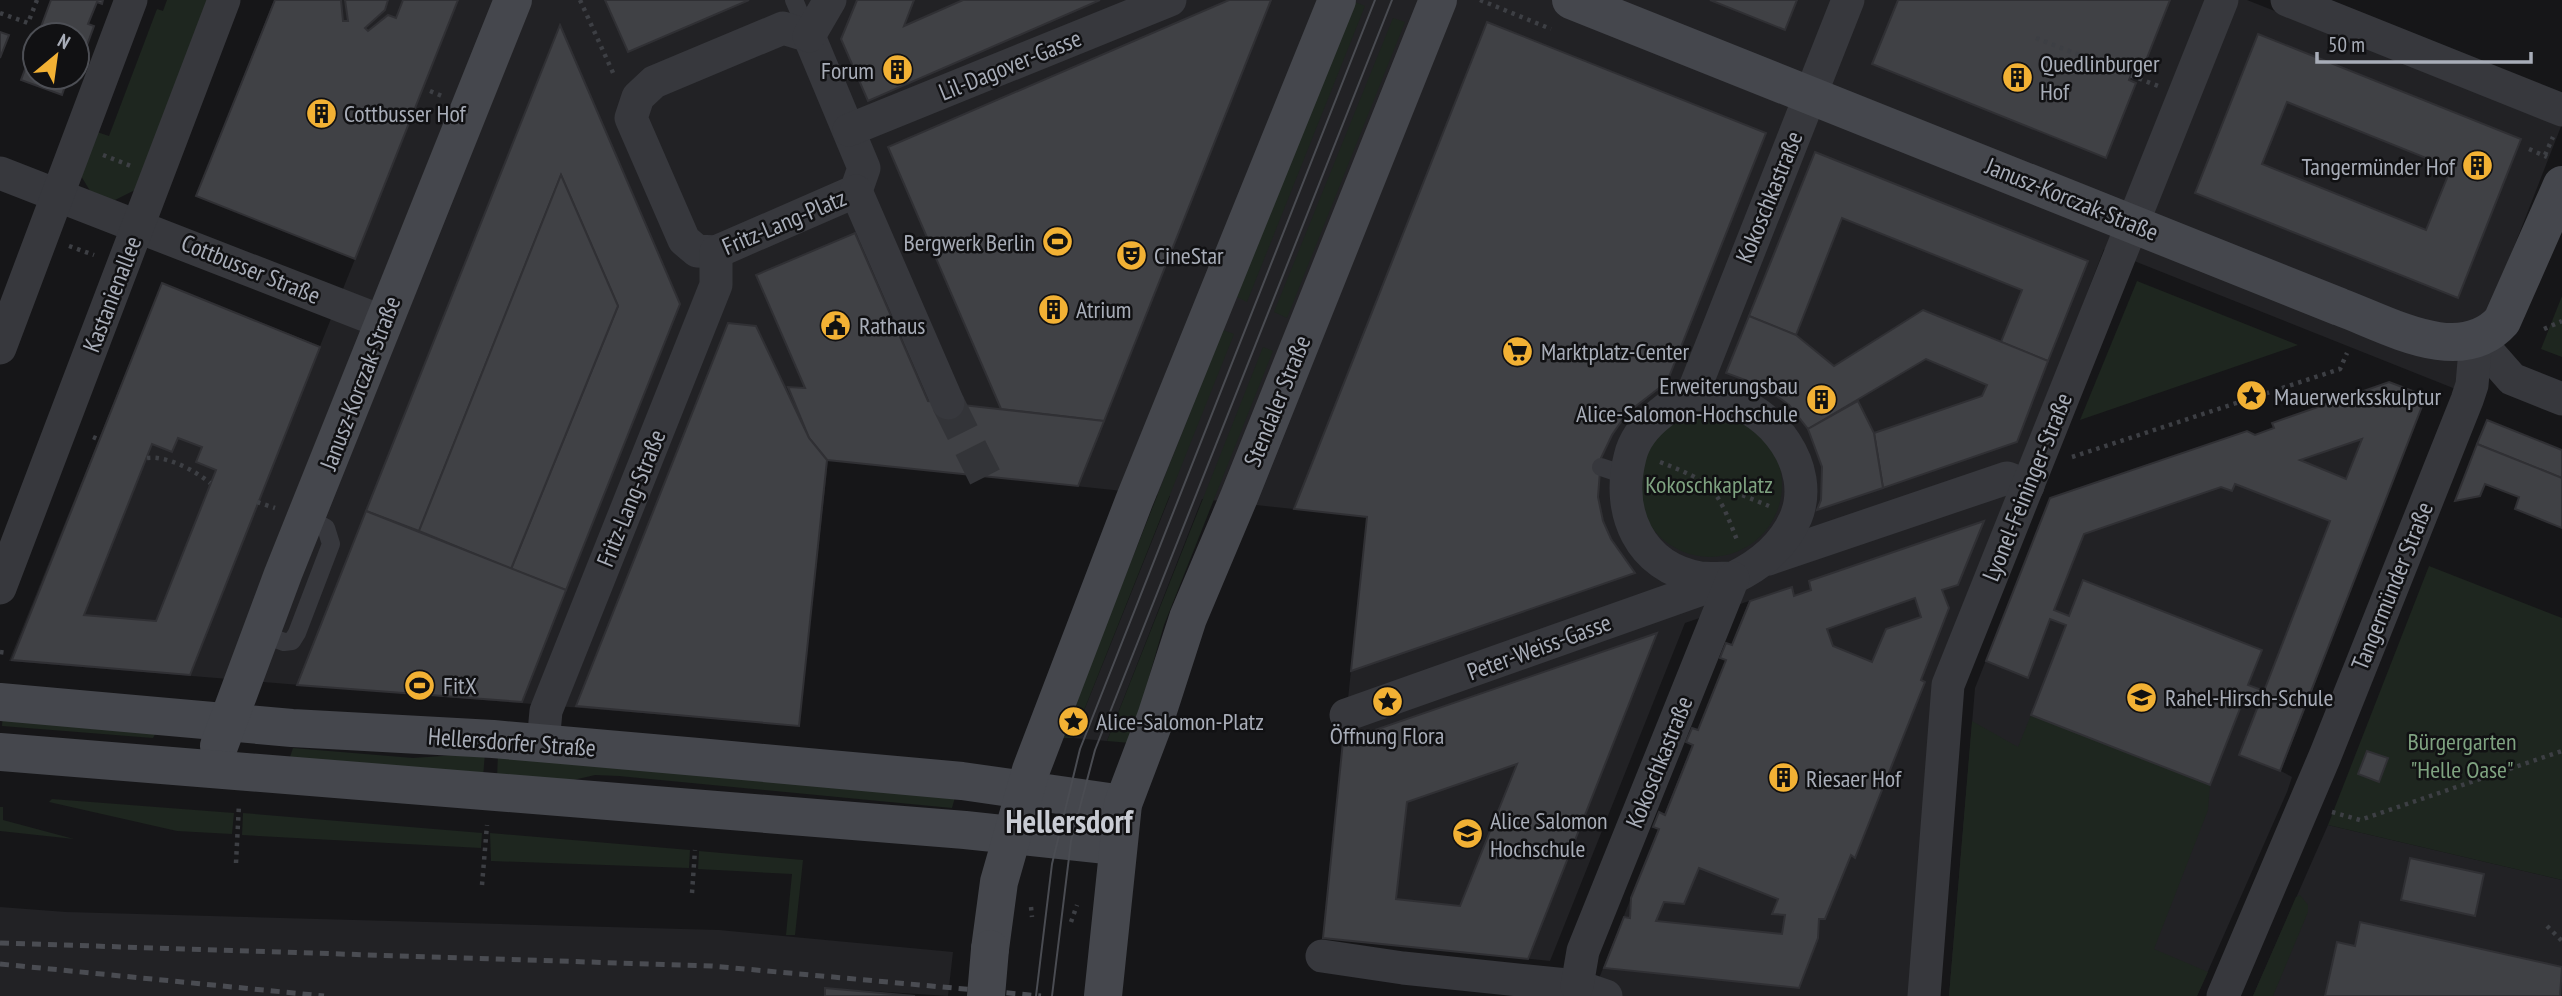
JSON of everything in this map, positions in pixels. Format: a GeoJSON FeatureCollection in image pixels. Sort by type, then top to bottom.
{"type":"FeatureCollection","features":[{"type":"Feature","properties":{"kind":"main road","name":"Janusz-Korczak-Straße"},"geometry":{"type":"LineString","coordinates":[[216,769],[219,740],[260,633],[513,0]]}},
{"type":"Feature","properties":{"kind":"main road"},"geometry":{"type":"LineString","coordinates":[[986,996],[999,882],[1024,790],[1134,502],[1337,0]]}},
{"type":"Feature","properties":{"kind":"main road","name":"Stendaler Straße"},"geometry":{"type":"LineString","coordinates":[[1123,804],[1156,717],[1188,618],[1438,0]]}},
{"type":"Feature","properties":{"kind":"main road","name":"Janusz-Korczak-Straße"},"geometry":{"type":"LineString","coordinates":[[1572,0],[2420,338],[2438,342],[2476,338]]}},
{"type":"Feature","properties":{"kind":"main road"},"geometry":{"type":"LineString","coordinates":[[2476,338],[2495,329],[2507,313],[2562,185]]}},
{"type":"Feature","properties":{"kind":"main road","name":"Hellersdorfer Straße"},"geometry":{"type":"LineString","coordinates":[[0,702],[226,722],[543,743],[962,781],[1024,790]]}},
{"type":"Feature","properties":{"kind":"main road","name":"Hellersdorfer Straße"},"geometry":{"type":"LineString","coordinates":[[0,752],[1012,834]]}},
{"type":"Feature","properties":{"kind":"main road"},"geometry":{"type":"LineString","coordinates":[[1024,790],[1123,804],[1116,846],[1105,978]]}},
{"type":"Feature","properties":{"kind":"main road"},"geometry":{"type":"LineString","coordinates":[[1012,834],[1116,846]]}},
{"type":"Feature","properties":{"kind":"street"},"geometry":{"type":"LineString","coordinates":[[0,348],[131,0]]}},
{"type":"Feature","properties":{"kind":"street","name":"Kastanienallee"},"geometry":{"type":"LineString","coordinates":[[0,588],[224,0]]}},
{"type":"Feature","properties":{"kind":"street"},"geometry":{"type":"LineString","coordinates":[[809,36],[830,0]]}},
{"type":"Feature","properties":{"kind":"street","name":"Lil-Dagover-Gasse"},"geometry":{"type":"LineString","coordinates":[[849,130],[1170,0]]}},
{"type":"Feature","properties":{"kind":"street","name":"Kokoschkastraße"},"geometry":{"type":"LineString","coordinates":[[1591,991],[1583,951],[1750,569],[1796,517],[1800,491],[1796,464],[1785,441],[1767,422],[1747,407],[1731,401],[1692,395],[1848,0]]}},
{"type":"Feature","properties":{"kind":"street","name":"Lyonel-Feininger-Straße"},"geometry":{"type":"LineString","coordinates":[[1924,996],[1948,685],[2222,0]]}},
{"type":"Feature","properties":{"kind":"street"},"geometry":{"type":"LineString","coordinates":[[2287,0],[2562,110]]}},
{"type":"Feature","properties":{"kind":"street","name":"Fritz-Lang-Platz"},"geometry":{"type":"LineString","coordinates":[[783,28],[809,36],[849,130],[864,167],[856,191],[716,252],[697,251],[684,240],[631,118],[638,97],[654,82],[783,28]]}},
{"type":"Feature","properties":{"kind":"street","name":"Cottbusser Straße"},"geometry":{"type":"LineString","coordinates":[[0,173],[383,322]]}},
{"type":"Feature","properties":{"kind":"street"},"geometry":{"type":"LineString","coordinates":[[856,191],[948,403]]}},
{"type":"Feature","properties":{"kind":"street","name":"Fritz-Lang-Straße"},"geometry":{"type":"LineString","coordinates":[[543,743],[546,711],[716,285],[716,252]]}},
{"type":"Feature","properties":{"kind":"street"},"geometry":{"type":"LineString","coordinates":[[2476,338],[2512,379],[2562,399]]}},
{"type":"Feature","properties":{"kind":"street","name":"Tangermünder Straße"},"geometry":{"type":"LineString","coordinates":[[2223,996],[2325,756],[2467,400],[2472,385],[2476,338]]}},
{"type":"Feature","properties":{"kind":"street"},"geometry":{"type":"LineString","coordinates":[[1692,395],[1651,421],[1619,464],[1626,511],[1641,542],[1667,565],[1700,578],[1750,569]]}},
{"type":"Feature","properties":{"kind":"street","name":"Peter-Weiss-Gasse"},"geometry":{"type":"LineString","coordinates":[[1346,715],[1750,569],[2007,478],[2034,471]]}},
{"type":"Feature","properties":{"kind":"street"},"geometry":{"type":"LineString","coordinates":[[1322,956],[1591,991]]}},
{"type":"Feature","properties":{"kind":"lane"},"geometry":{"type":"LineString","coordinates":[[794,0],[809,36]]}},
{"type":"Feature","properties":{"kind":"path"},"geometry":{"type":"LineString","coordinates":[[0,13],[28,23],[37,0]]}},
{"type":"Feature","properties":{"kind":"path"},"geometry":{"type":"LineString","coordinates":[[580,0],[614,75]]}},
{"type":"Feature","properties":{"kind":"path"},"geometry":{"type":"LineString","coordinates":[[1479,0],[1498,7]]}},
{"type":"Feature","properties":{"kind":"path"},"geometry":{"type":"LineString","coordinates":[[2036,38],[2147,82]]}},
{"type":"Feature","properties":{"kind":"path"},"geometry":{"type":"LineString","coordinates":[[76,145],[135,168]]}},
{"type":"Feature","properties":{"kind":"path"},"geometry":{"type":"LineString","coordinates":[[43,235],[97,256]]}},
{"type":"Feature","properties":{"kind":"path"},"geometry":{"type":"LineString","coordinates":[[2544,329],[2562,321]]}},
{"type":"Feature","properties":{"kind":"path"},"geometry":{"type":"LineString","coordinates":[[2034,471],[2340,369],[2347,353]]}},
{"type":"Feature","properties":{"kind":"path"},"geometry":{"type":"LineString","coordinates":[[93,437],[100,440]]}},
{"type":"Feature","properties":{"kind":"path"},"geometry":{"type":"LineString","coordinates":[[146,458],[155,457],[201,475],[210,483]]}},
{"type":"Feature","properties":{"kind":"path"},"geometry":{"type":"LineString","coordinates":[[1619,464],[1702,479],[1796,517]]}},
{"type":"Feature","properties":{"kind":"path"},"geometry":{"type":"LineString","coordinates":[[1702,479],[1723,503],[1750,569]]}},
{"type":"Feature","properties":{"kind":"path"},"geometry":{"type":"LineString","coordinates":[[0,652],[8,653]]}},
{"type":"Feature","properties":{"kind":"path"},"geometry":{"type":"LineString","coordinates":[[2328,811],[2360,820],[2562,751]]}},
{"type":"Feature","properties":{"kind":"path"},"geometry":{"type":"LineString","coordinates":[[236,863],[239,804]]}},
{"type":"Feature","properties":{"kind":"path"},"geometry":{"type":"LineString","coordinates":[[482,885],[487,825]]}},
{"type":"Feature","properties":{"kind":"path"},"geometry":{"type":"LineString","coordinates":[[692,893],[695,850]]}},
{"type":"Feature","properties":{"kind":"path"},"geometry":{"type":"LineString","coordinates":[[2547,926],[2562,941]]}},
{"type":"Feature","properties":{"kind":"shaded area"},"geometry":{"type":"Polygon","coordinates":[[[274,0],[2247,0],[2562,124],[2458,390],[2104,249],[1937,685],[1910,996],[1592,996],[1749,601],[1685,623],[1550,961],[1323,938],[1367,517],[1202,499],[1107,741],[1073,738],[1170,496],[828,460],[799,726],[9,661],[162,283],[320,346],[355,259],[196,196],[274,0]]]}},
{"type":"Feature","properties":{"kind":"shaded area","name":"Rahel-Hirsch-Schule"},"geometry":{"type":"Polygon","coordinates":[[[2389,382],[2426,396],[2281,771],[2292,777],[2287,792],[2197,996],[1949,996],[1975,688],[2050,498],[2247,431],[2255,435],[2273,428],[2272,423],[2389,382]]]}},
{"type":"Feature","properties":{"kind":"shaded area"},"geometry":{"type":"Polygon","coordinates":[[[2328,825],[2562,880],[2562,996],[2253,996],[2328,825]]]}},
{"type":"Feature","properties":{"kind":"shaded area"},"geometry":{"type":"Polygon","coordinates":[[[0,907],[66,912],[719,930],[953,952],[948,996],[826,988],[825,996],[0,996],[0,907]]]}},
{"type":"Feature","properties":{"kind":"green space"},"geometry":{"type":"Polygon","coordinates":[[[167,0],[211,0],[137,189],[115,200],[92,194],[81,176],[91,130],[109,136],[157,9],[163,11],[167,0]]]}},
{"type":"Feature","properties":{"kind":"green space"},"geometry":{"type":"Polygon","coordinates":[[[1353,1],[1365,6],[1247,302],[1235,296],[1353,1]]]}},
{"type":"Feature","properties":{"kind":"green space"},"geometry":{"type":"Polygon","coordinates":[[[1393,18],[1405,22],[1287,318],[1274,312],[1393,18]]]}},
{"type":"Feature","properties":{"kind":"green space"},"geometry":{"type":"Polygon","coordinates":[[[2137,281],[2298,345],[2080,420],[2137,281]]]}},
{"type":"Feature","properties":{"kind":"green space"},"geometry":{"type":"Polygon","coordinates":[[[2562,296],[2562,357],[2541,349],[2562,296]]]}},
{"type":"Feature","properties":{"kind":"green space"},"geometry":{"type":"Polygon","coordinates":[[[1223,330],[1234,334],[1073,738],[1061,738],[1223,330]]]}},
{"type":"Feature","properties":{"kind":"green space"},"geometry":{"type":"Polygon","coordinates":[[[1263,347],[1273,351],[1164,625],[1130,743],[1107,741],[1263,347]]]}},
{"type":"Feature","properties":{"kind":"green space","name":"Kokoschkaplatz"},"geometry":{"type":"Polygon","coordinates":[[[1710,413],[1738,418],[1761,434],[1777,457],[1782,485],[1777,513],[1761,536],[1738,552],[1710,557],[1682,552],[1659,536],[1643,513],[1638,485],[1643,457],[1659,434],[1682,418],[1710,413]]]}},
{"type":"Feature","properties":{"kind":"green space","name":"Bürgergarten \"Helle Oase\""},"geometry":{"type":"Polygon","coordinates":[[[2429,566],[2562,618],[2562,880],[2328,825],[2429,566]]]}},
{"type":"Feature","properties":{"kind":"green space"},"geometry":{"type":"Polygon","coordinates":[[[3,713],[160,725],[153,738],[2,726],[3,713]]]}},
{"type":"Feature","properties":{"kind":"green space"},"geometry":{"type":"Polygon","coordinates":[[[2031,715],[2210,785],[2208,810],[2154,949],[2208,972],[2197,996],[1949,996],[1972,721],[2018,747],[2031,715]]]}},
{"type":"Feature","properties":{"kind":"green space"},"geometry":{"type":"Polygon","coordinates":[[[293,748],[413,758],[485,753],[483,777],[288,763],[293,748]]]}},
{"type":"Feature","properties":{"kind":"green space"},"geometry":{"type":"Polygon","coordinates":[[[498,754],[956,794],[952,808],[619,776],[595,775],[569,781],[497,778],[498,754]]]}},
{"type":"Feature","properties":{"kind":"green space"},"geometry":{"type":"Polygon","coordinates":[[[52,799],[234,813],[232,834],[177,831],[49,802],[52,799]]]}},
{"type":"Feature","properties":{"kind":"green space"},"geometry":{"type":"Polygon","coordinates":[[[0,807],[3,807],[3,820],[74,839],[0,831],[0,807]]]}},
{"type":"Feature","properties":{"kind":"green space"},"geometry":{"type":"Polygon","coordinates":[[[243,813],[482,833],[481,848],[242,835],[243,813]]]}},
{"type":"Feature","properties":{"kind":"green space"},"geometry":{"type":"Polygon","coordinates":[[[490,833],[690,850],[689,868],[491,861],[490,833]]]}},
{"type":"Feature","properties":{"kind":"green space"},"geometry":{"type":"Polygon","coordinates":[[[699,851],[803,860],[795,935],[786,935],[792,874],[698,869],[699,851]]]}},
{"type":"Feature","properties":{"kind":"green space"},"geometry":{"type":"Polygon","coordinates":[[[2300,895],[2308,905],[2308,912],[2273,996],[2253,996],[2296,897],[2300,895]]]}},
{"type":"Feature","properties":{"kind":"building"},"geometry":{"type":"Polygon","coordinates":[[[51,0],[103,0],[102,4],[97,2],[89,21],[43,21],[51,0]]]}},
{"type":"Feature","properties":{"kind":"building","name":"Cottbusser Hof"},"geometry":{"type":"Polygon","coordinates":[[[275,0],[341,0],[343,21],[348,21],[345,0],[388,0],[385,10],[365,28],[368,31],[388,15],[396,18],[403,0],[458,0],[355,259],[196,196],[275,0]]]}},
{"type":"Feature","properties":{"kind":"building"},"geometry":{"type":"Polygon","coordinates":[[[605,0],[749,0],[628,52],[605,0]]]}},
{"type":"Feature","properties":{"kind":"building","name":"Forum"},"geometry":{"type":"Polygon","coordinates":[[[857,0],[914,0],[904,26],[963,0],[1100,0],[868,101],[841,39],[857,0]]]}},
{"type":"Feature","properties":{"kind":"building","name":"Atrium"},"geometry":{"type":"Polygon","coordinates":[[[1229,0],[1271,0],[1104,421],[1001,409],[888,147],[1229,0]]]}},
{"type":"Feature","properties":{"kind":"building"},"geometry":{"type":"Polygon","coordinates":[[[1710,0],[1797,0],[1785,30],[1710,0]]]}},
{"type":"Feature","properties":{"kind":"building","name":"Quedlinburger Hof"},"geometry":{"type":"Polygon","coordinates":[[[1898,0],[2170,0],[2141,73],[2133,70],[2129,80],[2136,83],[2106,158],[1872,64],[1898,0]]]}},
{"type":"Feature","properties":{"kind":"building","name":"Marktplatz-Center"},"geometry":{"type":"Polygon","coordinates":[[[1487,22],[1766,133],[1667,382],[1627,413],[1601,458],[1598,497],[1603,521],[1611,539],[1635,573],[1351,671],[1367,517],[1294,509],[1487,22]]]}},
{"type":"Feature","properties":{"kind":"building"},"geometry":{"type":"Polygon","coordinates":[[[560,25],[680,304],[566,590],[511,569],[618,306],[561,175],[419,531],[366,511],[560,25]]]}},
{"type":"Feature","properties":{"kind":"building"},"geometry":{"type":"Polygon","coordinates":[[[0,32],[9,35],[0,58],[0,32]]]}},
{"type":"Feature","properties":{"kind":"building","name":"Tangermünder Hof"},"geometry":{"type":"Polygon","coordinates":[[[2258,34],[2521,139],[2458,298],[2195,193],[2258,34]],[[2287,102],[2262,164],[2426,230],[2451,168],[2287,102]]]}},
{"type":"Feature","properties":{"kind":"building"},"geometry":{"type":"Polygon","coordinates":[[[1815,152],[2088,261],[2048,361],[2001,342],[2022,290],[1842,218],[1796,335],[1749,316],[1815,152]]]}},
{"type":"Feature","properties":{"kind":"building"},"geometry":{"type":"Polygon","coordinates":[[[561,175],[618,306],[511,569],[419,531],[561,175]]]}},
{"type":"Feature","properties":{"kind":"building","name":"Rathaus"},"geometry":{"type":"Polygon","coordinates":[[[855,233],[928,401],[1104,421],[1078,486],[827,460],[809,438],[788,387],[805,388],[756,275],[855,233]]]}},
{"type":"Feature","properties":{"kind":"building"},"geometry":{"type":"Polygon","coordinates":[[[162,283],[320,347],[190,675],[12,660],[162,283]],[[178,438],[172,452],[152,444],[84,615],[156,621],[216,470],[196,462],[202,447],[178,438]]]}},
{"type":"Feature","properties":{"kind":"building","name":"Erweiterungsbau Alice-Salomon-Hochschule"},"geometry":{"type":"Polygon","coordinates":[[[1923,310],[2048,361],[2017,442],[1883,488],[1874,433],[1982,396],[1987,385],[1926,359],[1808,429],[1789,405],[1764,387],[1726,373],[1749,316],[1796,335],[1834,366],[1923,310]]]}},
{"type":"Feature","properties":{"kind":"building"},"geometry":{"type":"Polygon","coordinates":[[[728,323],[756,326],[809,438],[827,460],[799,726],[576,706],[728,323]]]}},
{"type":"Feature","properties":{"kind":"building"},"geometry":{"type":"Polygon","coordinates":[[[2389,382],[2426,396],[2280,771],[2239,755],[2260,701],[2245,696],[2210,785],[2031,715],[2066,625],[2050,619],[2028,678],[1986,661],[2050,498],[2247,431],[2255,435],[2274,428],[2272,423],[2389,382]],[[2362,439],[2300,460],[2346,479],[2362,439]],[[2235,484],[2232,491],[2221,487],[2084,534],[2054,610],[2069,616],[2083,580],[2262,650],[2248,685],[2264,691],[2330,521],[2235,484]]]}},
{"type":"Feature","properties":{"kind":"building"},"geometry":{"type":"Polygon","coordinates":[[[1858,401],[1874,433],[1883,488],[1817,510],[1821,500],[1822,467],[1808,429],[1858,401]]]}},
{"type":"Feature","properties":{"kind":"building"},"geometry":{"type":"Polygon","coordinates":[[[2487,420],[2562,450],[2562,478],[2477,444],[2487,420]]]}},
{"type":"Feature","properties":{"kind":"building"},"geometry":{"type":"Polygon","coordinates":[[[2477,444],[2562,478],[2562,528],[2515,509],[2519,497],[2485,484],[2480,496],[2455,501],[2477,444]]]}},
{"type":"Feature","properties":{"kind":"building"},"geometry":{"type":"Polygon","coordinates":[[[366,511],[566,590],[522,702],[297,685],[366,511]]]}},
{"type":"Feature","properties":{"kind":"building","name":"Riesaer Hof"},"geometry":{"type":"Polygon","coordinates":[[[1984,521],[1958,585],[1942,590],[1949,608],[1921,680],[1925,682],[1855,858],[1851,855],[1825,919],[1819,919],[1818,938],[1799,988],[1604,968],[1624,917],[1630,918],[1631,898],[1659,829],[1653,827],[1659,812],[1665,815],[1693,745],[1686,742],[1692,728],[1698,730],[1726,660],[1720,658],[1726,643],[1732,645],[1750,601],[1792,587],[1794,596],[1811,590],[1809,581],[1984,521]],[[1915,598],[1827,629],[1833,646],[1872,662],[1886,629],[1921,617],[1915,598]],[[1699,868],[1684,904],[1664,902],[1656,921],[1782,934],[1785,915],[1772,914],[1778,899],[1699,868]]]}},
{"type":"Feature","properties":{"kind":"building","name":"Alice Salomon Hochschule"},"geometry":{"type":"Polygon","coordinates":[[[1657,633],[1528,959],[1323,938],[1343,741],[1657,633]],[[1517,764],[1407,802],[1396,899],[1460,906],[1517,764]]]}},
{"type":"Feature","properties":{"kind":"building"},"geometry":{"type":"Polygon","coordinates":[[[2367,751],[2388,758],[2379,782],[2358,774],[2367,751]]]}},
{"type":"Feature","properties":{"kind":"building"},"geometry":{"type":"Polygon","coordinates":[[[2410,858],[2484,874],[2475,916],[2401,900],[2410,858]]]}},
{"type":"Feature","properties":{"kind":"building"},"geometry":{"type":"Polygon","coordinates":[[[2360,922],[2562,967],[2560,996],[2325,996],[2337,942],[2355,946],[2360,922]]]}},
{"type":"Feature","properties":{"kind":"building"},"geometry":{"type":"Polygon","coordinates":[[[825,988],[915,996],[825,996],[825,988]]]}},
{"type":"Feature","properties":{"kind":"tunnel"},"geometry":{"type":"LineString","coordinates":[[948,403],[985,477]]}},
{"type":"Feature","properties":{"kind":"tram line"},"geometry":{"type":"LineString","coordinates":[[1036,996],[1052,864],[1080,749],[1375,0]]}},
{"type":"Feature","properties":{"kind":"tram line"},"geometry":{"type":"LineString","coordinates":[[1052,996],[1071,841],[1095,750],[1392,0]]}},
{"type":"Feature","properties":{"kind":"railway"},"geometry":{"type":"LineString","coordinates":[[0,943],[712,966],[1041,996]]}},
{"type":"Feature","properties":{"kind":"railway"},"geometry":{"type":"LineString","coordinates":[[0,964],[324,996]]}},
{"type":"Feature","properties":{"kind":"place","name":"Forum"},"geometry":{"type":"Point","coordinates":[897,70]}},
{"type":"Feature","properties":{"kind":"place","name":"Quedlinburger Hof"},"geometry":{"type":"Point","coordinates":[2017,77]}},
{"type":"Feature","properties":{"kind":"place","name":"Cottbusser Hof"},"geometry":{"type":"Point","coordinates":[321,113]}},
{"type":"Feature","properties":{"kind":"place","name":"Tangermünder Hof"},"geometry":{"type":"Point","coordinates":[2478,166]}},
{"type":"Feature","properties":{"kind":"place","name":"Bergwerk Berlin"},"geometry":{"type":"Point","coordinates":[1058,242]}},
{"type":"Feature","properties":{"kind":"place","name":"CineStar"},"geometry":{"type":"Point","coordinates":[1131,255]}},
{"type":"Feature","properties":{"kind":"place","name":"Atrium"},"geometry":{"type":"Point","coordinates":[1053,309]}},
{"type":"Feature","properties":{"kind":"place","name":"Rathaus"},"geometry":{"type":"Point","coordinates":[836,325]}},
{"type":"Feature","properties":{"kind":"place","name":"Marktplatz-Center"},"geometry":{"type":"Point","coordinates":[1518,351]}},
{"type":"Feature","properties":{"kind":"place","name":"Mauerwerksskulptur"},"geometry":{"type":"Point","coordinates":[2251,396]}},
{"type":"Feature","properties":{"kind":"place","name":"Erweiterungsbau Alice-Salomon-Hochschule"},"geometry":{"type":"Point","coordinates":[1821,399]}},
{"type":"Feature","properties":{"kind":"place","name":"FitX"},"geometry":{"type":"Point","coordinates":[420,685]}},
{"type":"Feature","properties":{"kind":"place","name":"Rahel-Hirsch-Schule"},"geometry":{"type":"Point","coordinates":[2142,697]}},
{"type":"Feature","properties":{"kind":"place","name":"Öffnung Flora"},"geometry":{"type":"Point","coordinates":[1387,701]}},
{"type":"Feature","properties":{"kind":"place","name":"Alice-Salomon-Platz"},"geometry":{"type":"Point","coordinates":[1073,721]}},
{"type":"Feature","properties":{"kind":"place","name":"Riesaer Hof"},"geometry":{"type":"Point","coordinates":[1783,778]}},
{"type":"Feature","properties":{"kind":"place","name":"Alice Salomon Hochschule"},"geometry":{"type":"Point","coordinates":[1467,834]}},
{"type":"Feature","properties":{"kind":"district","name":"Hellersdorf"},"geometry":{"type":"Point","coordinates":[1069,821]}}]}
